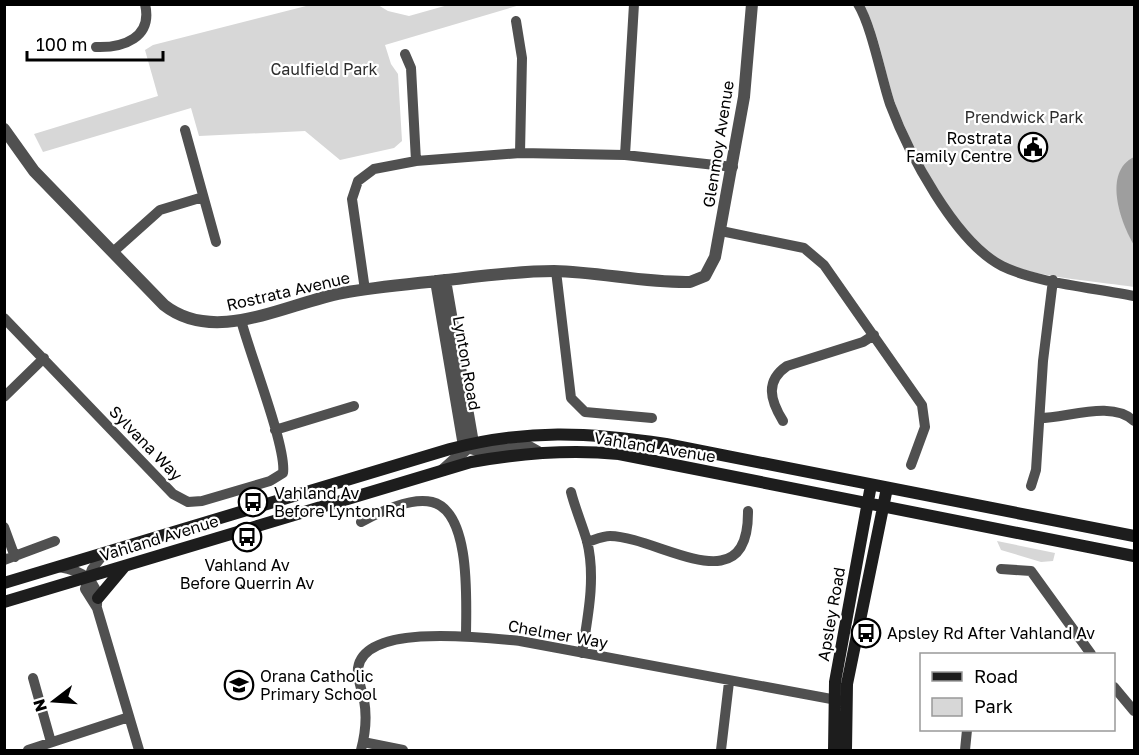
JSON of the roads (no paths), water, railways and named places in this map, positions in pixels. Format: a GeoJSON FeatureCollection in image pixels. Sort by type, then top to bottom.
{"type":"FeatureCollection","features":[{"type":"Feature","properties":{"kind":"main road","name":"Vahland Avenue"},"geometry":{"type":"LineString","coordinates":[[4,583],[469,445],[526,434],[597,434],[666,444],[1134,536]]}},
{"type":"Feature","properties":{"kind":"main road","name":"Vahland Avenue"},"geometry":{"type":"LineString","coordinates":[[4,602],[471,462],[538,452],[619,454],[1134,556]]}},
{"type":"Feature","properties":{"kind":"main road","name":"Apsley Road"},"geometry":{"type":"LineString","coordinates":[[834,750],[839,701],[871,485]]}},
{"type":"Feature","properties":{"kind":"main road","name":"Apsley Road"},"geometry":{"type":"LineString","coordinates":[[846,750],[839,701],[887,488]]}},
{"type":"Feature","properties":{"kind":"main road"},"geometry":{"type":"LineString","coordinates":[[97,603],[125,566]]}},
{"type":"Feature","properties":{"kind":"street"},"geometry":{"type":"LineString","coordinates":[[96,47],[121,46],[140,34],[147,20],[145,4]]}},
{"type":"Feature","properties":{"kind":"street"},"geometry":{"type":"LineString","coordinates":[[625,155],[634,4]]}},
{"type":"Feature","properties":{"kind":"street","name":"Glenmoy Avenue"},"geometry":{"type":"LineString","coordinates":[[697,280],[711,268],[734,167],[744,97],[752,4]]}},
{"type":"Feature","properties":{"kind":"street"},"geometry":{"type":"LineString","coordinates":[[858,4],[895,116],[915,160],[940,200],[972,243],[987,257],[1023,274],[1134,296]]}},
{"type":"Feature","properties":{"kind":"street"},"geometry":{"type":"LineString","coordinates":[[516,21],[522,58],[520,153]]}},
{"type":"Feature","properties":{"kind":"street"},"geometry":{"type":"LineString","coordinates":[[405,54],[411,68],[416,161]]}},
{"type":"Feature","properties":{"kind":"street","name":"Rostrata Avenue"},"geometry":{"type":"LineString","coordinates":[[4,129],[8,144],[113,252],[176,314],[200,323],[241,320],[309,300],[365,290],[440,281],[556,271],[671,282],[697,280]]}},
{"type":"Feature","properties":{"kind":"street"},"geometry":{"type":"LineString","coordinates":[[185,130],[216,242]]}},
{"type":"Feature","properties":{"kind":"street"},"geometry":{"type":"LineString","coordinates":[[365,290],[352,210],[354,191],[364,174],[374,169],[416,161],[520,153],[625,155],[734,167]]}},
{"type":"Feature","properties":{"kind":"street"},"geometry":{"type":"LineString","coordinates":[[113,252],[160,210],[203,197]]}},
{"type":"Feature","properties":{"kind":"street"},"geometry":{"type":"LineString","coordinates":[[721,231],[809,250],[831,274],[925,412],[925,427],[911,465]]}},
{"type":"Feature","properties":{"kind":"street"},"geometry":{"type":"LineString","coordinates":[[556,271],[571,398],[585,412],[652,418]]}},
{"type":"Feature","properties":{"kind":"street"},"geometry":{"type":"LineString","coordinates":[[1032,486],[1036,470],[1043,361],[1053,280]]}},
{"type":"Feature","properties":{"kind":"street","name":"Lynton Road"},"geometry":{"type":"LineString","coordinates":[[440,281],[469,445]]}},
{"type":"Feature","properties":{"kind":"street","name":"Sylvana Way"},"geometry":{"type":"LineString","coordinates":[[4,318],[173,494],[188,502],[202,501],[280,477],[284,467],[241,320]]}},
{"type":"Feature","properties":{"kind":"street"},"geometry":{"type":"LineString","coordinates":[[783,422],[775,407],[771,392],[771,384],[777,373],[787,366],[863,342],[874,335]]}},
{"type":"Feature","properties":{"kind":"street"},"geometry":{"type":"LineString","coordinates":[[4,397],[44,358]]}},
{"type":"Feature","properties":{"kind":"street"},"geometry":{"type":"LineString","coordinates":[[274,430],[354,406]]}},
{"type":"Feature","properties":{"kind":"street"},"geometry":{"type":"LineString","coordinates":[[1040,418],[1105,412],[1127,416],[1134,421]]}},
{"type":"Feature","properties":{"kind":"street"},"geometry":{"type":"LineString","coordinates":[[441,471],[469,445],[484,452],[529,447],[538,452]]}},
{"type":"Feature","properties":{"kind":"street"},"geometry":{"type":"LineString","coordinates":[[571,492],[587,542],[591,595],[582,652]]}},
{"type":"Feature","properties":{"kind":"street"},"geometry":{"type":"LineString","coordinates":[[361,522],[415,502],[433,502],[447,510],[455,524],[465,567],[466,637]]}},
{"type":"Feature","properties":{"kind":"street"},"geometry":{"type":"LineString","coordinates":[[587,542],[610,536],[714,562],[734,558],[744,546],[748,530],[748,511]]}},
{"type":"Feature","properties":{"kind":"street"},"geometry":{"type":"LineString","coordinates":[[4,527],[10,559],[55,541]]}},
{"type":"Feature","properties":{"kind":"street"},"geometry":{"type":"LineString","coordinates":[[104,554],[88,577],[85,589],[97,603],[139,750]]}},
{"type":"Feature","properties":{"kind":"street"},"geometry":{"type":"LineString","coordinates":[[59,567],[88,577]]}},
{"type":"Feature","properties":{"kind":"street"},"geometry":{"type":"LineString","coordinates":[[1001,569],[1031,571],[1090,653]]}},
{"type":"Feature","properties":{"kind":"street","name":"Chelmer Way"},"geometry":{"type":"LineString","coordinates":[[362,746],[364,702],[358,670],[366,651],[375,645],[401,638],[466,637],[520,641],[839,701]]}},
{"type":"Feature","properties":{"kind":"street"},"geometry":{"type":"LineString","coordinates":[[33,678],[51,742]]}},
{"type":"Feature","properties":{"kind":"street"},"geometry":{"type":"LineString","coordinates":[[721,750],[729,682]]}},
{"type":"Feature","properties":{"kind":"street"},"geometry":{"type":"LineString","coordinates":[[1115,689],[1134,711]]}},
{"type":"Feature","properties":{"kind":"street"},"geometry":{"type":"LineString","coordinates":[[28,750],[129,717]]}},
{"type":"Feature","properties":{"kind":"street"},"geometry":{"type":"LineString","coordinates":[[965,750],[967,731]]}},
{"type":"Feature","properties":{"kind":"street"},"geometry":{"type":"LineString","coordinates":[[362,746],[403,750]]}},
{"type":"Feature","properties":{"kind":"place","name":"Rostrata Family Centre"},"geometry":{"type":"Point","coordinates":[1033,147]}},
{"type":"Feature","properties":{"kind":"place","name":"Vahland Av Before Lynton Rd"},"geometry":{"type":"Point","coordinates":[253,502]}},
{"type":"Feature","properties":{"kind":"place","name":"Vahland Av Before Querrin Av"},"geometry":{"type":"Point","coordinates":[247,537]}},
{"type":"Feature","properties":{"kind":"place","name":"Apsley Rd After Vahland Av"},"geometry":{"type":"Point","coordinates":[866,633]}},
{"type":"Feature","properties":{"kind":"place","name":"Orana Catholic Primary School"},"geometry":{"type":"Point","coordinates":[239,685]}},
{"type":"Feature","properties":{"kind":"park label","name":"Caulfield Park"},"geometry":{"type":"Point","coordinates":[324,69]}},
{"type":"Feature","properties":{"kind":"park label","name":"Prendwick Park"},"geometry":{"type":"Point","coordinates":[1024,117]}}]}
